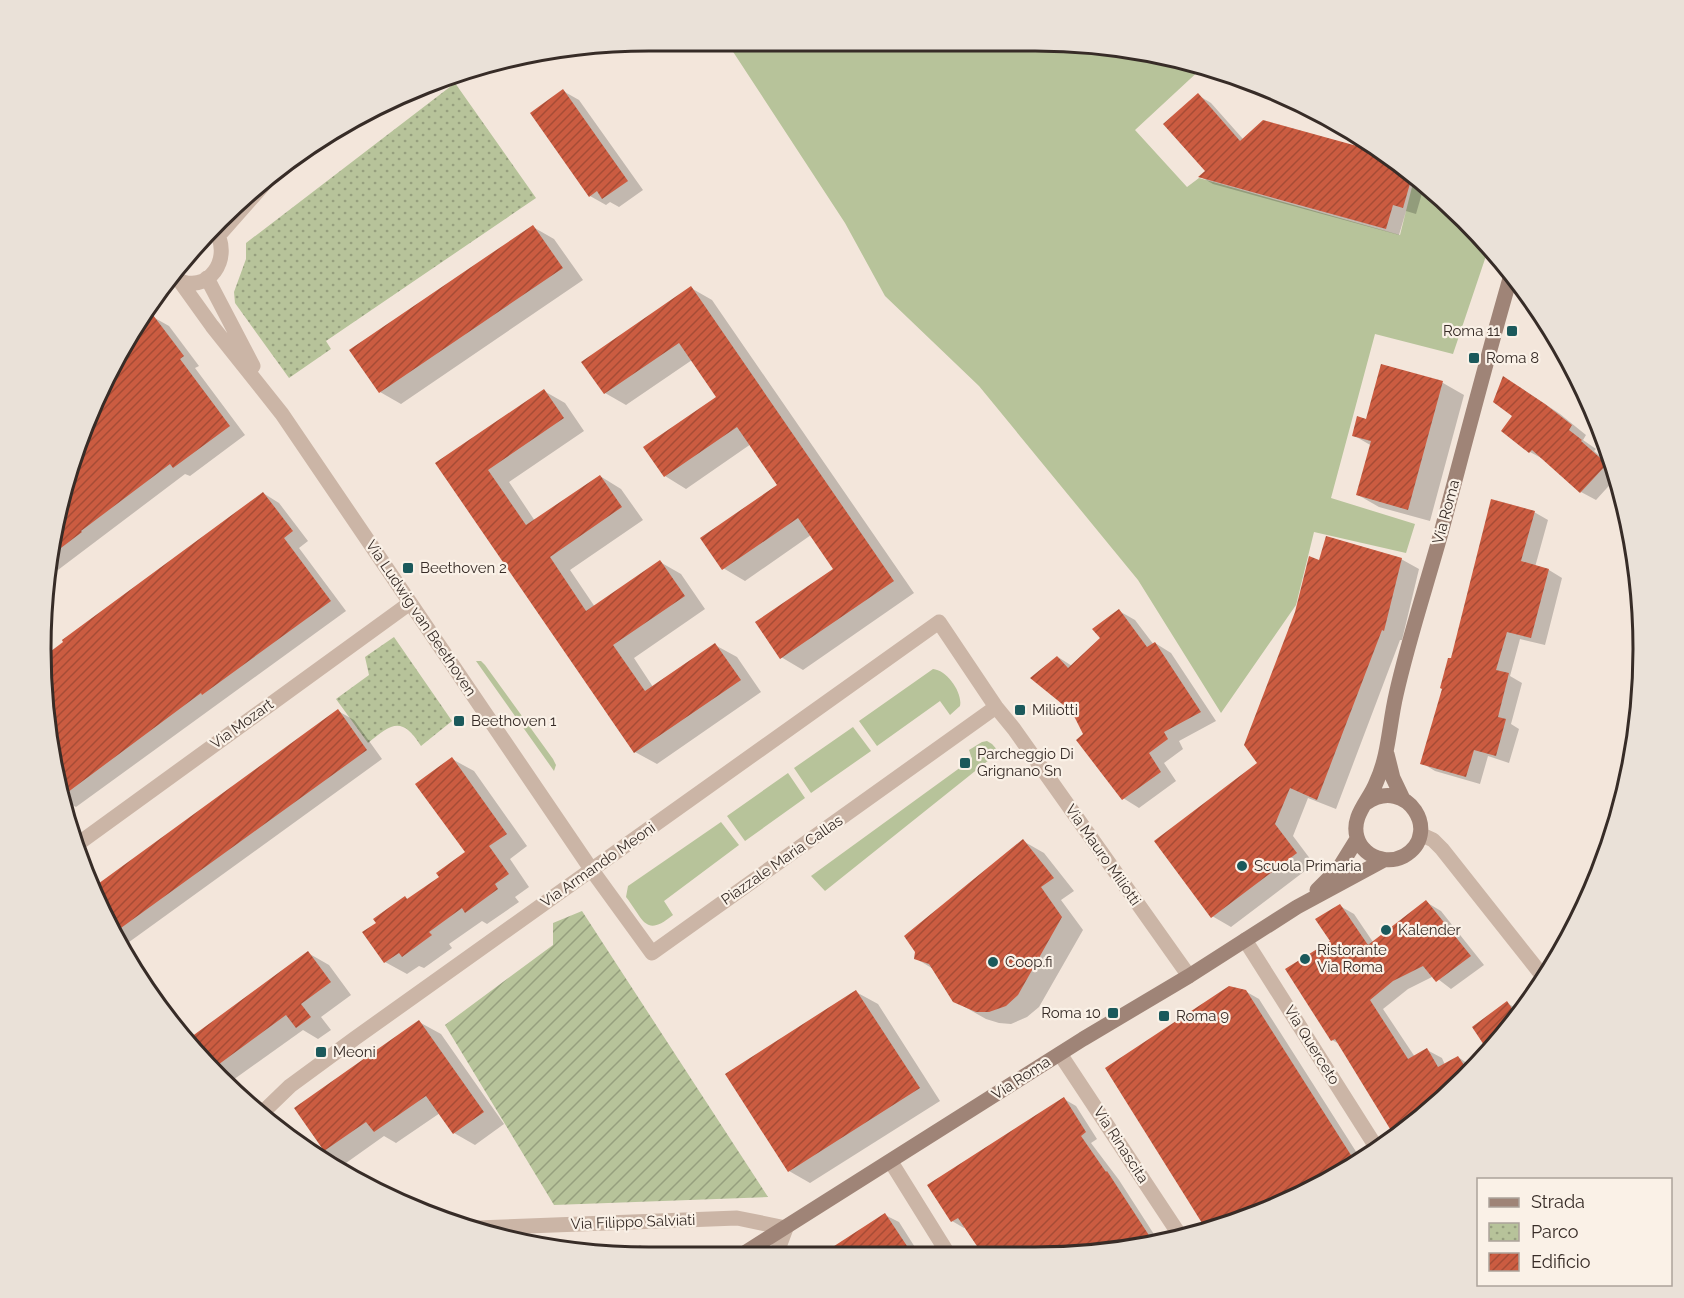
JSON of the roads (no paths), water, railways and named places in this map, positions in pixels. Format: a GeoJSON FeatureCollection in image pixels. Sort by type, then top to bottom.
{"type":"FeatureCollection","features":[{"type":"Feature","properties":{"kind":"street"},"geometry":{"type":"LineString","coordinates":[[180,279],[190,282],[207,278],[216,270],[221,262],[223,251],[217,235]]}},
{"type":"Feature","properties":{"kind":"street","name":"Via Ludwig van Beethoven"},"geometry":{"type":"LineString","coordinates":[[207,278],[270,398]]}},
{"type":"Feature","properties":{"kind":"street","name":"Via Ludwig van Beethoven"},"geometry":{"type":"LineString","coordinates":[[179,280],[270,398],[591,869]]}},
{"type":"Feature","properties":{"kind":"street","name":"Via Roma"},"geometry":{"type":"LineString","coordinates":[[1297,907],[1339,868],[1357,839],[1356,820],[1380,776],[1387,750],[1396,695],[1508,284]]}},
{"type":"Feature","properties":{"kind":"street","name":"Via Mozart"},"geometry":{"type":"LineString","coordinates":[[83,840],[410,603]]}},
{"type":"Feature","properties":{"kind":"street","name":"Via Armando Meoni"},"geometry":{"type":"LineString","coordinates":[[267,1108],[290,1086],[939,622]]}},
{"type":"Feature","properties":{"kind":"street","name":"Via Mauro Miliotti"},"geometry":{"type":"LineString","coordinates":[[939,622],[996,707],[1014,729],[1189,976]]}},
{"type":"Feature","properties":{"kind":"street","name":"Piazzale Maria Callas"},"geometry":{"type":"LineString","coordinates":[[591,869],[652,953],[996,707]]}},
{"type":"Feature","properties":{"kind":"street","name":"Via Roma"},"geometry":{"type":"LineString","coordinates":[[754,1247],[1060,1053],[1189,976],[1297,907],[1384,860],[1394,860],[1411,851],[1420,834],[1419,818],[1416,810],[1403,799],[1393,778],[1387,750]]}},
{"type":"Feature","properties":{"kind":"street"},"geometry":{"type":"LineString","coordinates":[[1366,803],[1380,796],[1396,796],[1403,799]]}},
{"type":"Feature","properties":{"kind":"street"},"geometry":{"type":"LineString","coordinates":[[1420,834],[1433,840],[1443,849],[1539,971]]}},
{"type":"Feature","properties":{"kind":"street"},"geometry":{"type":"LineString","coordinates":[[1357,839],[1363,849],[1384,860]]}},
{"type":"Feature","properties":{"kind":"street","name":"Via Querceto"},"geometry":{"type":"LineString","coordinates":[[1245,940],[1373,1142]]}},
{"type":"Feature","properties":{"kind":"street","name":"Via Rinascita"},"geometry":{"type":"LineString","coordinates":[[1060,1053],[1177,1230]]}},
{"type":"Feature","properties":{"kind":"street"},"geometry":{"type":"LineString","coordinates":[[891,1162],[943,1247]]}},
{"type":"Feature","properties":{"kind":"street","name":"Via Filippo Salviati"},"geometry":{"type":"LineString","coordinates":[[495,1227],[737,1218],[786,1228]]}},
{"type":"Feature","properties":{"kind":"street"},"geometry":{"type":"LineString","coordinates":[[779,1247],[786,1228]]}},
{"type":"Feature","properties":{"kind":"place","name":"Roma 11"},"geometry":{"type":"Point","coordinates":[1512,331]}},
{"type":"Feature","properties":{"kind":"place","name":"Roma 8"},"geometry":{"type":"Point","coordinates":[1474,358]}},
{"type":"Feature","properties":{"kind":"place","name":"Beethoven 2"},"geometry":{"type":"Point","coordinates":[408,568]}},
{"type":"Feature","properties":{"kind":"place","name":"Miliotti"},"geometry":{"type":"Point","coordinates":[1020,710]}},
{"type":"Feature","properties":{"kind":"place","name":"Beethoven 1"},"geometry":{"type":"Point","coordinates":[459,721]}},
{"type":"Feature","properties":{"kind":"place","name":"Parcheggio Di Grignano Sn"},"geometry":{"type":"Point","coordinates":[965,763]}},
{"type":"Feature","properties":{"kind":"place","name":"Scuola Primaria"},"geometry":{"type":"Point","coordinates":[1242,866]}},
{"type":"Feature","properties":{"kind":"place","name":"Kalender"},"geometry":{"type":"Point","coordinates":[1386,930]}},
{"type":"Feature","properties":{"kind":"place","name":"Ristorante Via Roma"},"geometry":{"type":"Point","coordinates":[1305,959]}},
{"type":"Feature","properties":{"kind":"place","name":"Coop.fi"},"geometry":{"type":"Point","coordinates":[993,962]}},
{"type":"Feature","properties":{"kind":"place","name":"Roma 10"},"geometry":{"type":"Point","coordinates":[1113,1013]}},
{"type":"Feature","properties":{"kind":"place","name":"Roma 9"},"geometry":{"type":"Point","coordinates":[1164,1016]}},
{"type":"Feature","properties":{"kind":"place","name":"Meoni"},"geometry":{"type":"Point","coordinates":[321,1052]}}]}
